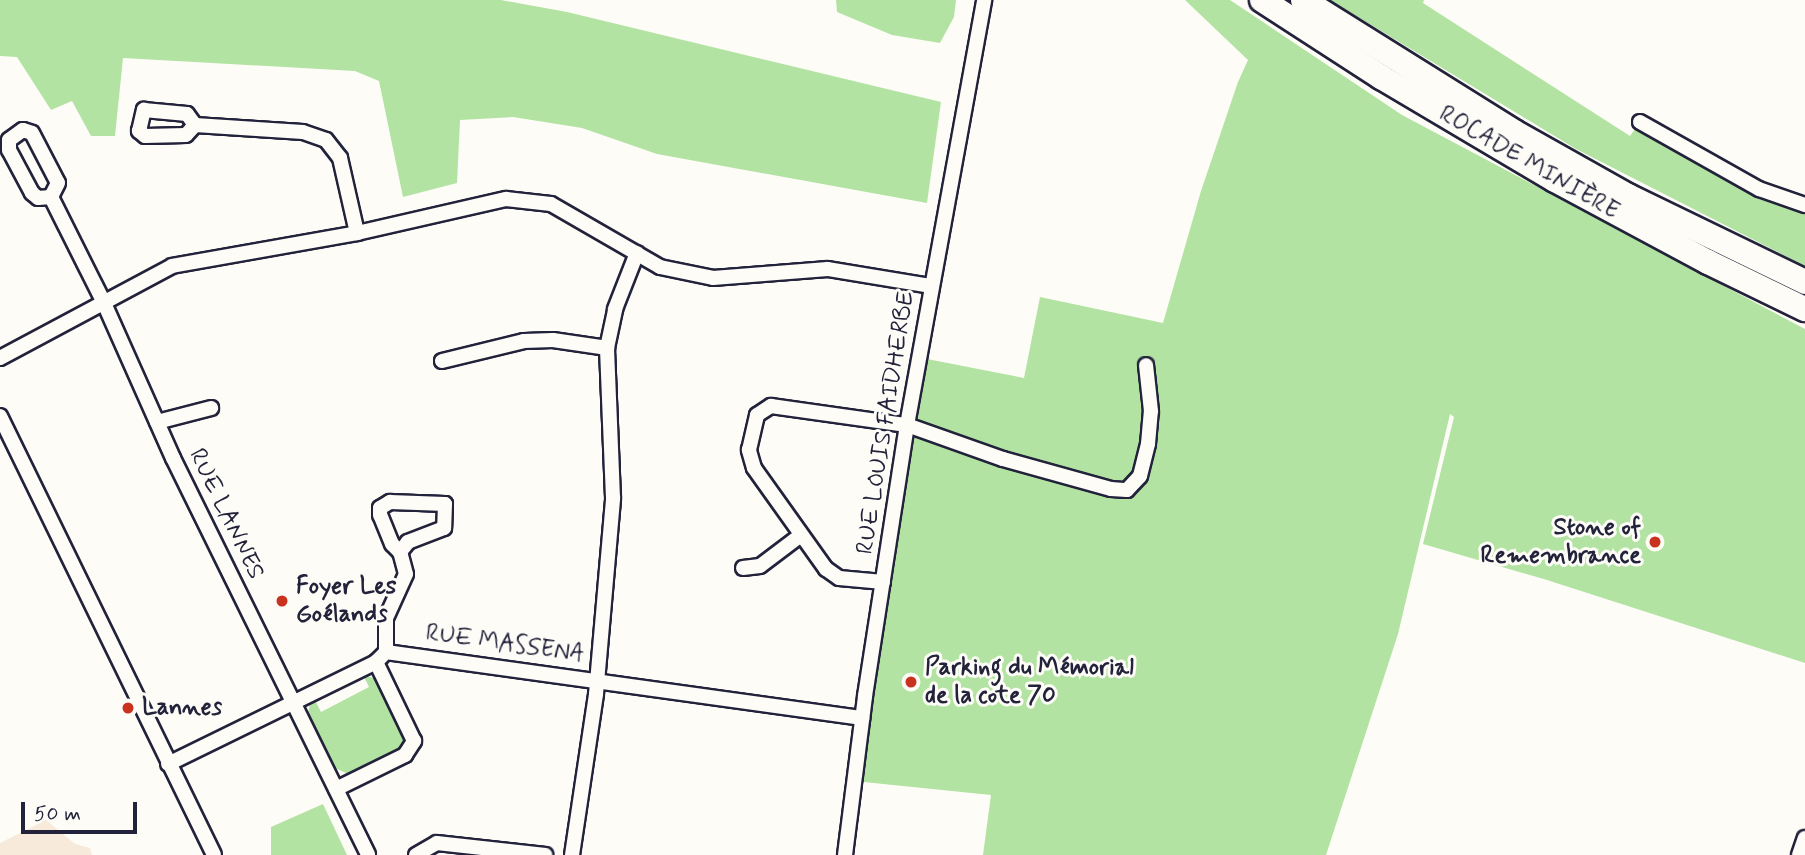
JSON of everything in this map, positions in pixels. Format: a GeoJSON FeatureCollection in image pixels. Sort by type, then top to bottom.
{"type":"FeatureCollection","features":[{"type":"Feature","properties":{"kind":"highway","name":"ROCADE MINIÈRE"},"geometry":{"type":"LineString","coordinates":[[1262,0],[1381,77],[1555,180],[1708,262],[1805,309]]}},
{"type":"Feature","properties":{"kind":"highway","name":"ROCADE MINIÈRE"},"geometry":{"type":"LineString","coordinates":[[1303,0],[1444,90],[1537,145],[1639,202],[1805,282]]}},
{"type":"Feature","properties":{"kind":"street","name":"RUE LOUIS FAIDHERBE"},"geometry":{"type":"LineString","coordinates":[[845,855],[862,718],[907,425],[984,0]]}},
{"type":"Feature","properties":{"kind":"street"},"geometry":{"type":"LineString","coordinates":[[1640,122],[1759,189],[1805,205]]}},
{"type":"Feature","properties":{"kind":"street"},"geometry":{"type":"LineString","coordinates":[[195,125],[303,132],[326,140],[340,158],[357,233]]}},
{"type":"Feature","properties":{"kind":"street"},"geometry":{"type":"LineString","coordinates":[[23,131],[32,133],[58,183],[51,197],[38,198],[32,193],[9,150],[9,140],[23,131]]}},
{"type":"Feature","properties":{"kind":"street","name":"RUE LANNES"},"geometry":{"type":"LineString","coordinates":[[51,197],[104,303],[157,422],[368,855]]}},
{"type":"Feature","properties":{"kind":"street"},"geometry":{"type":"LineString","coordinates":[[0,358],[172,266],[357,233],[506,198],[551,204],[660,267],[713,278],[828,269],[931,286]]}},
{"type":"Feature","properties":{"kind":"street"},"geometry":{"type":"LineString","coordinates":[[572,855],[597,681],[614,468],[606,384],[607,348],[615,309],[637,253]]}},
{"type":"Feature","properties":{"kind":"street"},"geometry":{"type":"LineString","coordinates":[[442,361],[524,341],[553,340],[607,348]]}},
{"type":"Feature","properties":{"kind":"street"},"geometry":{"type":"LineString","coordinates":[[883,582],[839,578],[826,569],[754,468],[749,450],[757,415],[771,406],[907,425],[1003,459],[1111,489],[1127,490],[1140,476],[1149,444],[1151,411],[1146,365]]}},
{"type":"Feature","properties":{"kind":"street"},"geometry":{"type":"LineString","coordinates":[[157,422],[211,408]]}},
{"type":"Feature","properties":{"kind":"street"},"geometry":{"type":"LineString","coordinates":[[0,416],[214,855]]}},
{"type":"Feature","properties":{"kind":"street"},"geometry":{"type":"LineString","coordinates":[[335,789],[405,755],[414,741],[381,657],[386,618],[406,574],[400,552],[392,544],[380,515],[383,505],[395,502],[445,504],[448,508],[444,528],[408,542],[400,552]]}},
{"type":"Feature","properties":{"kind":"street"},"geometry":{"type":"LineString","coordinates":[[743,568],[760,566],[802,536]]}},
{"type":"Feature","properties":{"kind":"street"},"geometry":{"type":"LineString","coordinates":[[168,764],[381,657]]}},
{"type":"Feature","properties":{"kind":"street","name":"RUE MASSENA"},"geometry":{"type":"LineString","coordinates":[[381,657],[597,681],[862,718]]}},
{"type":"Feature","properties":{"kind":"street"},"geometry":{"type":"LineString","coordinates":[[1799,855],[1805,838]]}},
{"type":"Feature","properties":{"kind":"street"},"geometry":{"type":"LineString","coordinates":[[416,855],[437,843],[545,855]]}},
{"type":"Feature","properties":{"kind":"shaded area"},"geometry":{"type":"Polygon","coordinates":[[[46,820],[75,844],[90,848],[92,855],[0,855],[0,843],[46,820]]]}},
{"type":"Feature","properties":{"kind":"green space"},"geometry":{"type":"Polygon","coordinates":[[[0,0],[501,0],[567,12],[941,102],[927,203],[657,154],[582,128],[513,117],[460,120],[457,183],[403,197],[379,81],[355,71],[123,58],[115,136],[91,136],[72,101],[51,110],[17,57],[0,56],[0,0]]]}},
{"type":"Feature","properties":{"kind":"green space"},"geometry":{"type":"Polygon","coordinates":[[[836,0],[956,0],[954,17],[940,43],[892,35],[837,12],[836,0]]]}},
{"type":"Feature","properties":{"kind":"green space"},"geometry":{"type":"Polygon","coordinates":[[[1185,0],[1230,0],[1402,115],[1805,329],[1805,663],[1547,580],[1423,544],[1454,417],[1450,414],[1398,634],[1326,855],[983,855],[991,795],[854,781],[922,358],[1024,378],[1040,297],[1163,323],[1201,191],[1248,60],[1185,0]]]}},
{"type":"Feature","properties":{"kind":"green space"},"geometry":{"type":"Polygon","coordinates":[[[1330,0],[1424,0],[1423,3],[1630,136],[1640,122],[1805,205],[1805,266],[1576,149],[1330,0]]]}},
{"type":"Feature","properties":{"kind":"green space"},"geometry":{"type":"Polygon","coordinates":[[[363,675],[377,679],[405,736],[401,748],[348,774],[335,768],[308,714],[310,703],[315,700],[321,712],[369,687],[363,675]]]}},
{"type":"Feature","properties":{"kind":"green space"},"geometry":{"type":"Polygon","coordinates":[[[323,804],[347,855],[271,855],[271,827],[323,804]]]}},
{"type":"Feature","properties":{"kind":"place","name":"Stone of Remembrance"},"geometry":{"type":"Point","coordinates":[1655,542]}},
{"type":"Feature","properties":{"kind":"place","name":"Foyer Les Goélands"},"geometry":{"type":"Point","coordinates":[282,601]}},
{"type":"Feature","properties":{"kind":"place","name":"Parking du Mémorial de la cote 70"},"geometry":{"type":"Point","coordinates":[911,682]}},
{"type":"Feature","properties":{"kind":"place","name":"Lannes"},"geometry":{"type":"Point","coordinates":[128,708]}}]}
